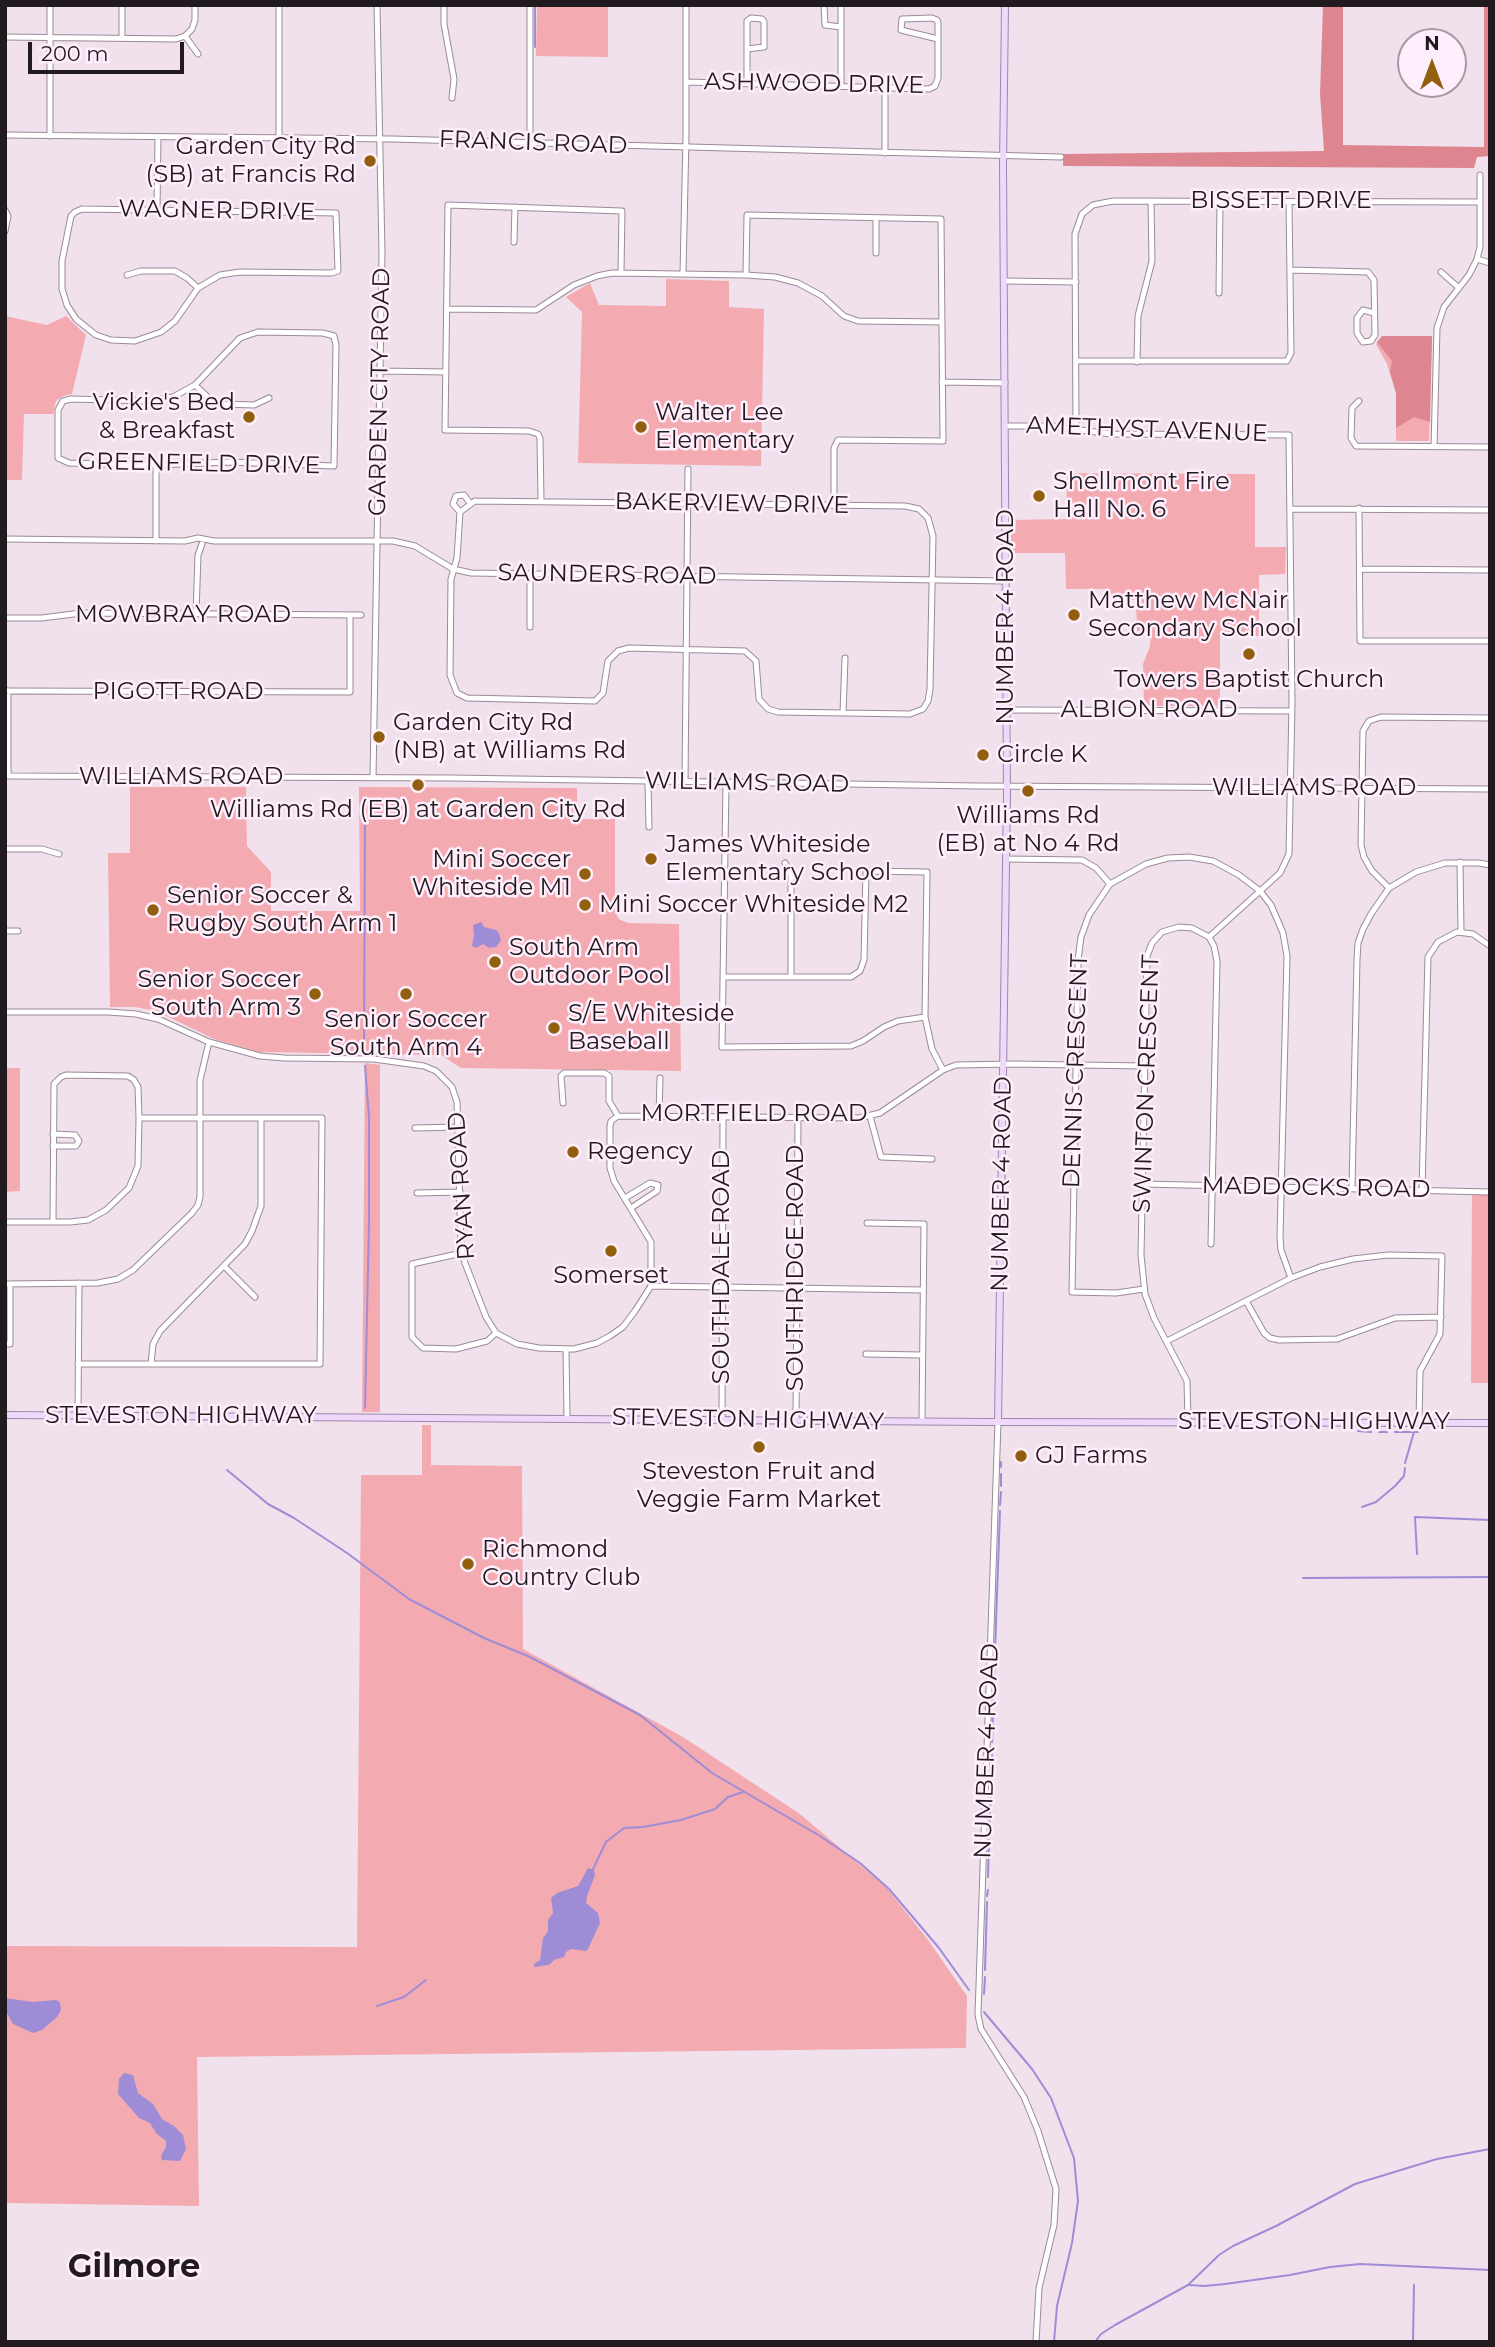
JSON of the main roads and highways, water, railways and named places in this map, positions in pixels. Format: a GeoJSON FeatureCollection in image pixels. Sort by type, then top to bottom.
{"type":"FeatureCollection","features":[{"type":"Feature","properties":{"kind":"main road","name":"NUMBER 4 ROAD"},"geometry":{"type":"LineString","coordinates":[[998,1422],[1007,786],[1003,156],[1005,5]]}},
{"type":"Feature","properties":{"kind":"main road","name":"STEVESTON HIGHWAY"},"geometry":{"type":"LineString","coordinates":[[5,1415],[1490,1423]]}},
{"type":"Feature","properties":{"kind":"waterway"},"geometry":{"type":"LineString","coordinates":[[535,5],[535,47]]}},
{"type":"Feature","properties":{"kind":"waterway"},"geometry":{"type":"LineString","coordinates":[[364,1049],[365,806]]}},
{"type":"Feature","properties":{"kind":"waterway"},"geometry":{"type":"LineString","coordinates":[[365,1066],[369,1117],[369,1222],[365,1408]]}},
{"type":"Feature","properties":{"kind":"waterway"},"geometry":{"type":"LineString","coordinates":[[1358,1431],[1371,1432]]}},
{"type":"Feature","properties":{"kind":"waterway"},"geometry":{"type":"LineString","coordinates":[[1379,1432],[1387,1432]]}},
{"type":"Feature","properties":{"kind":"waterway"},"geometry":{"type":"LineString","coordinates":[[1395,1432],[1418,1432]]}},
{"type":"Feature","properties":{"kind":"waterway"},"geometry":{"type":"LineString","coordinates":[[1405,1463],[1414,1432]]}},
{"type":"Feature","properties":{"kind":"waterway"},"geometry":{"type":"LineString","coordinates":[[1001,1462],[1001,1467]]}},
{"type":"Feature","properties":{"kind":"waterway"},"geometry":{"type":"LineString","coordinates":[[1362,1507],[1376,1502],[1395,1486],[1404,1476],[1405,1468]]}},
{"type":"Feature","properties":{"kind":"waterway"},"geometry":{"type":"LineString","coordinates":[[227,1470],[268,1504],[347,1553],[409,1599],[484,1638],[530,1657],[640,1715],[712,1773],[820,1836],[860,1863],[889,1889],[939,1948],[969,1990]]}},
{"type":"Feature","properties":{"kind":"waterway"},"geometry":{"type":"LineString","coordinates":[[1001,1474],[1001,1486]]}},
{"type":"Feature","properties":{"kind":"waterway"},"geometry":{"type":"LineString","coordinates":[[1000,1505],[1001,1492]]}},
{"type":"Feature","properties":{"kind":"waterway"},"geometry":{"type":"LineString","coordinates":[[993,1707],[1000,1511]]}},
{"type":"Feature","properties":{"kind":"waterway"},"geometry":{"type":"LineString","coordinates":[[1417,1554],[1415,1517],[1490,1520]]}},
{"type":"Feature","properties":{"kind":"waterway"},"geometry":{"type":"LineString","coordinates":[[1303,1578],[1490,1577]]}},
{"type":"Feature","properties":{"kind":"waterway"},"geometry":{"type":"LineString","coordinates":[[992,1742],[993,1713]]}},
{"type":"Feature","properties":{"kind":"waterway"},"geometry":{"type":"LineString","coordinates":[[991,1782],[992,1750]]}},
{"type":"Feature","properties":{"kind":"waterway"},"geometry":{"type":"LineString","coordinates":[[989,1834],[991,1787]]}},
{"type":"Feature","properties":{"kind":"waterway"},"geometry":{"type":"LineString","coordinates":[[593,1869],[606,1842],[624,1828],[681,1820],[715,1809],[728,1797],[743,1792]]}},
{"type":"Feature","properties":{"kind":"waterway"},"geometry":{"type":"LineString","coordinates":[[988,1877],[989,1840]]}},
{"type":"Feature","properties":{"kind":"waterway"},"geometry":{"type":"LineString","coordinates":[[987,1896],[988,1890]]}},
{"type":"Feature","properties":{"kind":"waterway"},"geometry":{"type":"LineString","coordinates":[[985,1970],[987,1902]]}},
{"type":"Feature","properties":{"kind":"waterway"},"geometry":{"type":"LineString","coordinates":[[984,1994],[985,1977]]}},
{"type":"Feature","properties":{"kind":"waterway"},"geometry":{"type":"LineString","coordinates":[[377,2006],[404,1997],[426,1980]]}},
{"type":"Feature","properties":{"kind":"waterway"},"geometry":{"type":"LineString","coordinates":[[984,2012],[1032,2069],[1051,2098],[1074,2158],[1078,2201],[1072,2243],[1057,2306],[1054,2342]]}},
{"type":"Feature","properties":{"kind":"waterway"},"geometry":{"type":"LineString","coordinates":[[1095,2342],[1101,2334],[1115,2325],[1188,2285],[1219,2255],[1233,2246],[1355,2184],[1437,2159],[1490,2149]]}},
{"type":"Feature","properties":{"kind":"waterway"},"geometry":{"type":"LineString","coordinates":[[1189,2285],[1225,2284],[1360,2264],[1490,2270]]}},
{"type":"Feature","properties":{"kind":"waterway"},"geometry":{"type":"LineString","coordinates":[[1413,2342],[1414,2285]]}},
{"type":"Feature","properties":{"kind":"place","name":"Garden City Rd (SB) at Francis Rd"},"geometry":{"type":"Point","coordinates":[370,161]}},
{"type":"Feature","properties":{"kind":"place","name":"Vickie's Bed & Breakfast"},"geometry":{"type":"Point","coordinates":[249,417]}},
{"type":"Feature","properties":{"kind":"place","name":"Walter Lee Elementary"},"geometry":{"type":"Point","coordinates":[641,427]}},
{"type":"Feature","properties":{"kind":"place","name":"Shellmont Fire Hall No. 6"},"geometry":{"type":"Point","coordinates":[1039,496]}},
{"type":"Feature","properties":{"kind":"place","name":"Matthew McNair Secondary School"},"geometry":{"type":"Point","coordinates":[1074,615]}},
{"type":"Feature","properties":{"kind":"place","name":"Towers Baptist Church"},"geometry":{"type":"Point","coordinates":[1249,654]}},
{"type":"Feature","properties":{"kind":"place","name":"Garden City Rd (NB) at Williams Rd"},"geometry":{"type":"Point","coordinates":[379,737]}},
{"type":"Feature","properties":{"kind":"place","name":"Circle K"},"geometry":{"type":"Point","coordinates":[983,755]}},
{"type":"Feature","properties":{"kind":"place","name":"Williams Rd (EB) at Garden City Rd"},"geometry":{"type":"Point","coordinates":[418,785]}},
{"type":"Feature","properties":{"kind":"place","name":"Williams Rd (EB) at No 4 Rd"},"geometry":{"type":"Point","coordinates":[1028,791]}},
{"type":"Feature","properties":{"kind":"place","name":"James Whiteside Elementary School"},"geometry":{"type":"Point","coordinates":[651,859]}},
{"type":"Feature","properties":{"kind":"place","name":"Mini Soccer Whiteside M1"},"geometry":{"type":"Point","coordinates":[585,874]}},
{"type":"Feature","properties":{"kind":"place","name":"Mini Soccer Whiteside M2"},"geometry":{"type":"Point","coordinates":[585,905]}},
{"type":"Feature","properties":{"kind":"place","name":"Senior Soccer & Rugby South Arm 1"},"geometry":{"type":"Point","coordinates":[153,910]}},
{"type":"Feature","properties":{"kind":"place","name":"South Arm Outdoor Pool"},"geometry":{"type":"Point","coordinates":[495,962]}},
{"type":"Feature","properties":{"kind":"place","name":"Senior Soccer South Arm 3"},"geometry":{"type":"Point","coordinates":[315,994]}},
{"type":"Feature","properties":{"kind":"place","name":"Senior Soccer South Arm 4"},"geometry":{"type":"Point","coordinates":[406,994]}},
{"type":"Feature","properties":{"kind":"place","name":"S/E Whiteside Baseball"},"geometry":{"type":"Point","coordinates":[554,1028]}},
{"type":"Feature","properties":{"kind":"place","name":"Regency"},"geometry":{"type":"Point","coordinates":[573,1152]}},
{"type":"Feature","properties":{"kind":"place","name":"Somerset"},"geometry":{"type":"Point","coordinates":[611,1251]}},
{"type":"Feature","properties":{"kind":"place","name":"Steveston Fruit and Veggie Farm Market"},"geometry":{"type":"Point","coordinates":[759,1447]}},
{"type":"Feature","properties":{"kind":"place","name":"GJ Farms"},"geometry":{"type":"Point","coordinates":[1021,1456]}},
{"type":"Feature","properties":{"kind":"place","name":"Richmond Country Club"},"geometry":{"type":"Point","coordinates":[468,1564]}},
{"type":"Feature","properties":{"kind":"district","name":"Gilmore"},"geometry":{"type":"Point","coordinates":[134,2268]}}]}
